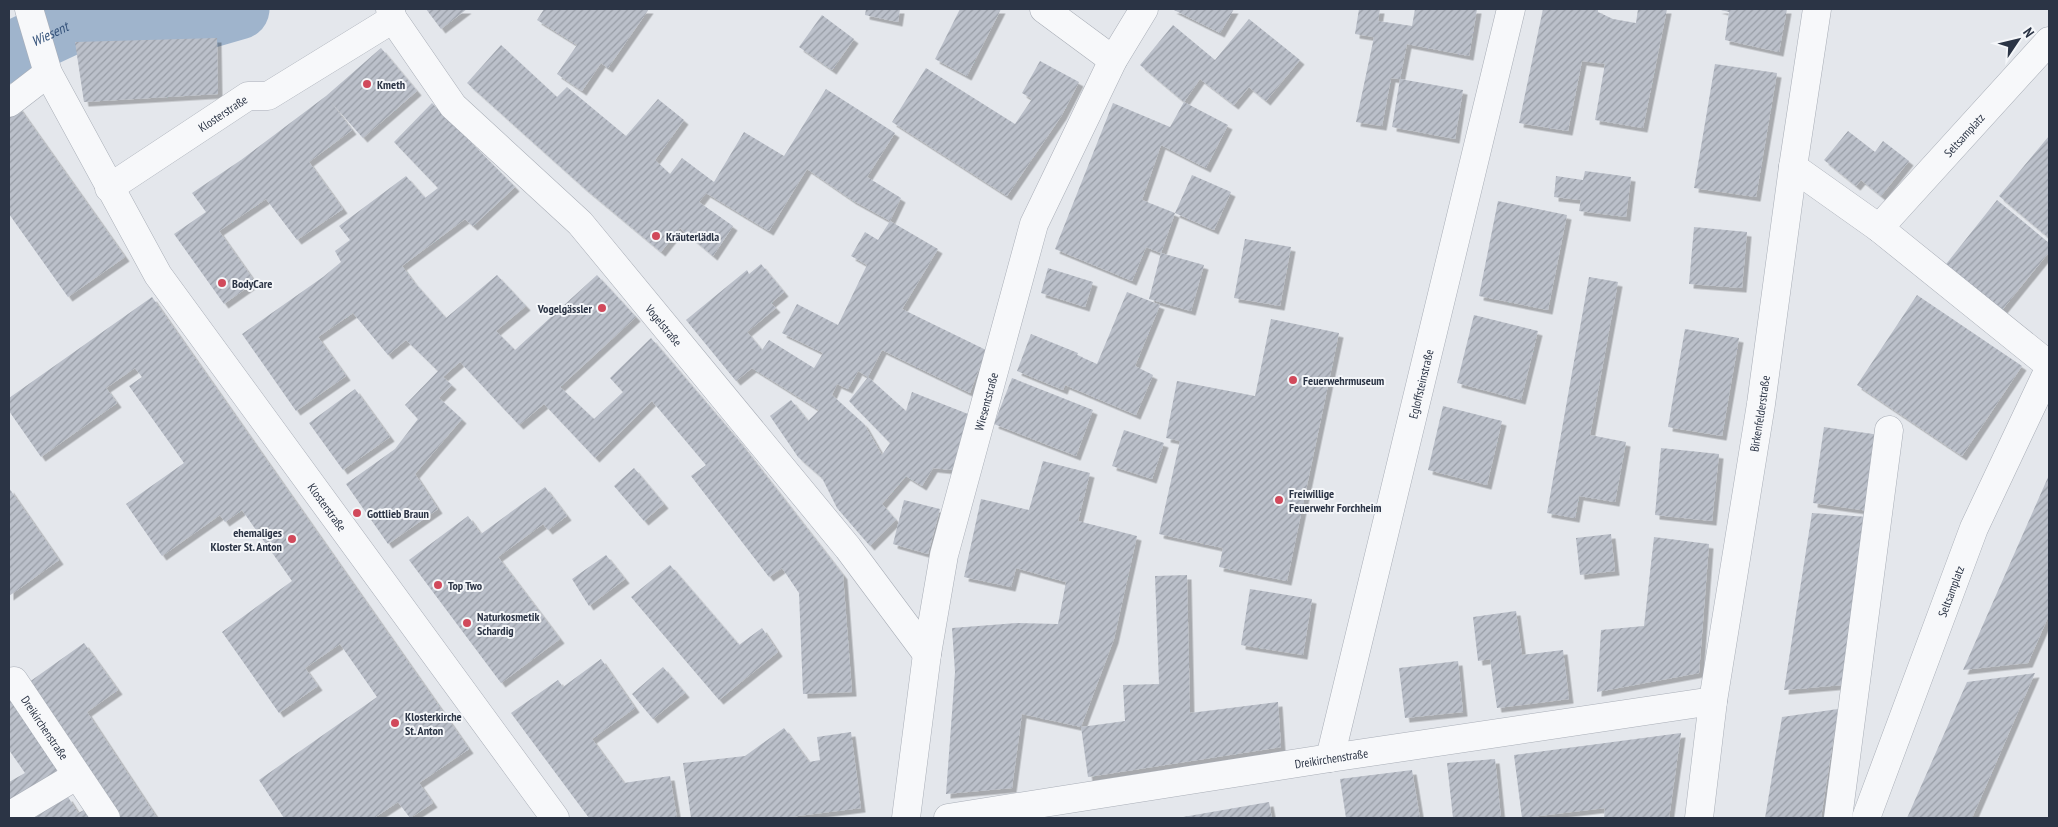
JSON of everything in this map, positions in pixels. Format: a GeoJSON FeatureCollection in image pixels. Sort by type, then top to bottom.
{"type":"FeatureCollection","features":[{"type":"Feature","properties":{"kind":"street","name":"Klosterstraße"},"geometry":{"type":"LineString","coordinates":[[28,9],[48,73],[158,275],[555,818]]}},
{"type":"Feature","properties":{"kind":"street"},"geometry":{"type":"LineString","coordinates":[[1044,9],[1113,60]]}},
{"type":"Feature","properties":{"kind":"street","name":"Wiesentstraße"},"geometry":{"type":"LineString","coordinates":[[906,818],[927,654],[944,555],[1034,224],[1113,60],[1144,9]]}},
{"type":"Feature","properties":{"kind":"street","name":"Egloffsteinstraße"},"geometry":{"type":"LineString","coordinates":[[1330,758],[1511,9]]}},
{"type":"Feature","properties":{"kind":"street","name":"Birkenfelderstraße"},"geometry":{"type":"LineString","coordinates":[[1699,818],[1714,701],[1761,404],[1793,167],[1817,9]]}},
{"type":"Feature","properties":{"kind":"street","name":"Klosterstraße"},"geometry":{"type":"LineString","coordinates":[[109,188],[248,96],[268,96],[391,14]]}},
{"type":"Feature","properties":{"kind":"street","name":"Vogelstraße"},"geometry":{"type":"LineString","coordinates":[[391,14],[453,106],[580,223],[814,505],[927,654]]}},
{"type":"Feature","properties":{"kind":"street","name":"Seltsamplatz"},"geometry":{"type":"LineString","coordinates":[[1879,228],[2049,41]]}},
{"type":"Feature","properties":{"kind":"street"},"geometry":{"type":"LineString","coordinates":[[9,103],[48,73]]}},
{"type":"Feature","properties":{"kind":"street"},"geometry":{"type":"LineString","coordinates":[[1793,167],[1879,228],[2049,365]]}},
{"type":"Feature","properties":{"kind":"street","name":"Seltsamplatz"},"geometry":{"type":"LineString","coordinates":[[1866,818],[1974,528],[2049,370]]}},
{"type":"Feature","properties":{"kind":"street"},"geometry":{"type":"LineString","coordinates":[[1838,818],[1889,430]]}},
{"type":"Feature","properties":{"kind":"street","name":"Dreikirchenstraße"},"geometry":{"type":"LineString","coordinates":[[14,681],[106,818]]}},
{"type":"Feature","properties":{"kind":"street","name":"Dreikirchenstraße"},"geometry":{"type":"LineString","coordinates":[[948,818],[1330,758],[1714,701]]}},
{"type":"Feature","properties":{"kind":"street"},"geometry":{"type":"LineString","coordinates":[[9,816],[76,776]]}},
{"type":"Feature","properties":{"kind":"building"},"geometry":{"type":"Polygon","coordinates":[[[426,9],[467,9],[441,29],[426,9]]]}},
{"type":"Feature","properties":{"kind":"building"},"geometry":{"type":"Polygon","coordinates":[[[544,9],[649,9],[608,68],[601,63],[582,91],[557,74],[577,45],[537,20],[544,9]]]}},
{"type":"Feature","properties":{"kind":"building"},"geometry":{"type":"Polygon","coordinates":[[[866,9],[900,9],[898,22],[865,15],[866,9]]]}},
{"type":"Feature","properties":{"kind":"building"},"geometry":{"type":"Polygon","coordinates":[[[960,9],[1001,9],[967,76],[935,59],[960,9]]]}},
{"type":"Feature","properties":{"kind":"building"},"geometry":{"type":"Polygon","coordinates":[[[1172,9],[1234,9],[1220,33],[1172,9]]]}},
{"type":"Feature","properties":{"kind":"building"},"geometry":{"type":"Polygon","coordinates":[[[1359,9],[1380,9],[1378,21],[1412,26],[1415,9],[1477,9],[1469,56],[1407,44],[1400,79],[1391,78],[1382,126],[1356,122],[1374,37],[1355,34],[1359,9]]]}},
{"type":"Feature","properties":{"kind":"building"},"geometry":{"type":"Polygon","coordinates":[[[1543,9],[1598,9],[1598,12],[1613,19],[1636,23],[1638,9],[1667,9],[1643,128],[1595,120],[1605,64],[1582,61],[1568,131],[1519,123],[1543,9]]]}},
{"type":"Feature","properties":{"kind":"building"},"geometry":{"type":"Polygon","coordinates":[[[1717,9],[1787,9],[1779,52],[1725,40],[1729,12],[1717,9]]]}},
{"type":"Feature","properties":{"kind":"building"},"geometry":{"type":"Polygon","coordinates":[[[822,15],[854,39],[832,70],[799,47],[822,15]]]}},
{"type":"Feature","properties":{"kind":"building"},"geometry":{"type":"Polygon","coordinates":[[[1249,19],[1300,60],[1266,101],[1249,87],[1234,105],[1200,79],[1184,102],[1140,65],[1173,25],[1215,60],[1249,19]]]}},
{"type":"Feature","properties":{"kind":"building"},"geometry":{"type":"Polygon","coordinates":[[[217,38],[218,94],[84,102],[75,42],[217,38]]]}},
{"type":"Feature","properties":{"kind":"building"},"geometry":{"type":"Polygon","coordinates":[[[501,45],[557,97],[567,87],[626,136],[658,99],[684,120],[655,160],[670,174],[682,158],[714,182],[744,132],[784,156],[826,89],[895,133],[867,177],[901,198],[890,221],[852,200],[807,169],[769,231],[706,193],[699,202],[733,226],[713,256],[680,228],[661,252],[583,187],[467,83],[501,45]]]}},
{"type":"Feature","properties":{"kind":"building"},"geometry":{"type":"Polygon","coordinates":[[[381,48],[417,91],[363,138],[330,101],[352,130],[309,162],[343,209],[297,240],[266,199],[219,231],[255,282],[224,304],[174,234],[206,212],[192,193],[241,160],[326,96],[381,48]]]}},
{"type":"Feature","properties":{"kind":"building"},"geometry":{"type":"Polygon","coordinates":[[[1040,61],[1079,82],[1062,115],[1007,196],[892,122],[926,68],[1015,124],[1032,99],[1022,93],[1040,61]]]}},
{"type":"Feature","properties":{"kind":"building"},"geometry":{"type":"Polygon","coordinates":[[[1715,64],[1777,73],[1756,197],[1694,188],[1715,64]]]}},
{"type":"Feature","properties":{"kind":"building"},"geometry":{"type":"Polygon","coordinates":[[[1400,79],[1463,90],[1455,139],[1392,127],[1400,79]]]}},
{"type":"Feature","properties":{"kind":"building"},"geometry":{"type":"Polygon","coordinates":[[[1184,102],[1228,125],[1206,168],[1161,145],[1142,200],[1175,213],[1161,253],[1146,247],[1132,281],[1055,249],[1113,103],[1170,127],[1184,102]]]}},
{"type":"Feature","properties":{"kind":"building"},"geometry":{"type":"Polygon","coordinates":[[[432,103],[515,187],[473,226],[465,219],[402,266],[446,318],[497,275],[526,306],[496,331],[515,350],[597,275],[636,317],[560,387],[594,419],[623,392],[610,378],[651,338],[738,440],[843,575],[852,692],[803,694],[799,593],[782,568],[769,577],[691,476],[706,465],[652,401],[595,458],[544,404],[519,425],[460,362],[443,377],[452,385],[439,398],[462,419],[415,474],[438,509],[388,544],[346,484],[395,449],[418,419],[405,405],[438,371],[406,340],[388,355],[353,313],[318,337],[346,376],[296,411],[242,334],[323,277],[341,262],[335,251],[350,240],[339,226],[406,176],[425,198],[438,188],[394,142],[432,103]]]}},
{"type":"Feature","properties":{"kind":"building"},"geometry":{"type":"Polygon","coordinates":[[[18,106],[125,257],[68,297],[9,214],[9,113],[18,106]]]}},
{"type":"Feature","properties":{"kind":"building"},"geometry":{"type":"Polygon","coordinates":[[[1848,131],[1875,152],[1883,141],[1909,161],[1881,196],[1861,180],[1856,186],[1824,160],[1848,131]]]}},
{"type":"Feature","properties":{"kind":"building"},"geometry":{"type":"Polygon","coordinates":[[[2049,136],[2049,238],[1999,196],[2049,136]]]}},
{"type":"Feature","properties":{"kind":"building"},"geometry":{"type":"Polygon","coordinates":[[[1585,171],[1631,177],[1626,217],[1579,211],[1581,200],[1554,197],[1556,176],[1583,180],[1585,171]]]}},
{"type":"Feature","properties":{"kind":"building"},"geometry":{"type":"Polygon","coordinates":[[[1192,175],[1231,192],[1214,230],[1175,213],[1192,175]]]}},
{"type":"Feature","properties":{"kind":"building"},"geometry":{"type":"Polygon","coordinates":[[[1997,200],[2049,243],[2049,252],[1998,315],[1943,268],[1997,200]]]}},
{"type":"Feature","properties":{"kind":"building"},"geometry":{"type":"Polygon","coordinates":[[[1498,201],[1567,215],[1548,310],[1479,296],[1498,201]]]}},
{"type":"Feature","properties":{"kind":"building"},"geometry":{"type":"Polygon","coordinates":[[[890,221],[938,249],[902,309],[986,350],[970,393],[882,350],[868,377],[906,411],[912,392],[968,414],[952,470],[933,468],[922,486],[906,476],[882,504],[896,520],[870,546],[837,508],[822,478],[798,457],[770,416],[791,400],[808,421],[819,410],[752,368],[736,381],[686,320],[747,270],[749,274],[761,264],[784,292],[771,303],[776,308],[747,332],[762,350],[769,340],[814,368],[823,353],[782,333],[797,304],[838,325],[867,265],[851,256],[865,232],[878,240],[890,221]],[[858,371],[848,389],[837,384],[832,395],[864,424],[882,455],[890,443],[849,401],[868,377],[858,371]]]}},
{"type":"Feature","properties":{"kind":"building"},"geometry":{"type":"Polygon","coordinates":[[[1694,227],[1747,232],[1742,288],[1689,284],[1694,227]]]}},
{"type":"Feature","properties":{"kind":"building"},"geometry":{"type":"Polygon","coordinates":[[[1245,239],[1291,247],[1280,306],[1234,298],[1245,239]]]}},
{"type":"Feature","properties":{"kind":"building"},"geometry":{"type":"Polygon","coordinates":[[[1161,253],[1204,265],[1191,311],[1149,299],[1161,253]]]}},
{"type":"Feature","properties":{"kind":"building"},"geometry":{"type":"Polygon","coordinates":[[[1048,268],[1093,282],[1085,307],[1041,293],[1048,268]]]}},
{"type":"Feature","properties":{"kind":"building"},"geometry":{"type":"Polygon","coordinates":[[[1589,277],[1618,282],[1590,435],[1626,442],[1615,502],[1579,496],[1575,518],[1547,513],[1589,277]]]}},
{"type":"Feature","properties":{"kind":"building"},"geometry":{"type":"Polygon","coordinates":[[[1127,292],[1160,305],[1135,366],[1153,375],[1136,415],[1065,385],[1063,390],[1017,371],[1031,334],[1078,353],[1077,355],[1097,364],[1127,292]]]}},
{"type":"Feature","properties":{"kind":"building"},"geometry":{"type":"Polygon","coordinates":[[[1917,295],[2022,366],[1962,456],[1857,385],[1917,295]]]}},
{"type":"Feature","properties":{"kind":"building"},"geometry":{"type":"Polygon","coordinates":[[[152,297],[469,749],[419,783],[433,803],[410,818],[398,802],[374,818],[284,818],[259,780],[377,697],[340,644],[305,668],[318,686],[279,713],[222,632],[292,581],[242,510],[225,522],[220,515],[162,556],[126,504],[184,463],[129,386],[142,377],[135,368],[106,388],[117,403],[41,457],[9,411],[9,398],[152,297]]]}},
{"type":"Feature","properties":{"kind":"building"},"geometry":{"type":"Polygon","coordinates":[[[1474,315],[1538,331],[1521,400],[1457,383],[1474,315]]]}},
{"type":"Feature","properties":{"kind":"building"},"geometry":{"type":"Polygon","coordinates":[[[1271,319],[1339,333],[1287,581],[1219,567],[1223,548],[1159,534],[1180,441],[1166,438],[1177,381],[1255,396],[1271,319]]]}},
{"type":"Feature","properties":{"kind":"building"},"geometry":{"type":"Polygon","coordinates":[[[1685,329],[1739,338],[1722,436],[1668,427],[1685,329]]]}},
{"type":"Feature","properties":{"kind":"building"},"geometry":{"type":"Polygon","coordinates":[[[1012,378],[1093,410],[1076,456],[994,424],[1012,378]]]}},
{"type":"Feature","properties":{"kind":"building"},"geometry":{"type":"Polygon","coordinates":[[[355,389],[390,437],[343,470],[309,423],[355,389]]]}},
{"type":"Feature","properties":{"kind":"building"},"geometry":{"type":"Polygon","coordinates":[[[1443,406],[1502,421],[1487,485],[1428,470],[1443,406]]]}},
{"type":"Feature","properties":{"kind":"building"},"geometry":{"type":"Polygon","coordinates":[[[1824,427],[1880,435],[1869,511],[1813,503],[1824,427]]]}},
{"type":"Feature","properties":{"kind":"building"},"geometry":{"type":"Polygon","coordinates":[[[1124,430],[1164,443],[1152,479],[1112,466],[1124,430]]]}},
{"type":"Feature","properties":{"kind":"building"},"geometry":{"type":"Polygon","coordinates":[[[1661,448],[1719,454],[1712,521],[1655,515],[1661,448]]]}},
{"type":"Feature","properties":{"kind":"building"},"geometry":{"type":"Polygon","coordinates":[[[1043,461],[1090,473],[1078,521],[1137,536],[1114,639],[1081,727],[1022,714],[1012,788],[946,794],[955,672],[952,628],[1017,623],[1058,624],[1066,582],[1016,568],[1011,587],[964,577],[981,499],[1029,510],[1043,461]]]}},
{"type":"Feature","properties":{"kind":"building"},"geometry":{"type":"Polygon","coordinates":[[[634,468],[664,504],[644,521],[614,486],[634,468]]]}},
{"type":"Feature","properties":{"kind":"building"},"geometry":{"type":"Polygon","coordinates":[[[2049,475],[2049,615],[2028,663],[1963,670],[2049,475]]]}},
{"type":"Feature","properties":{"kind":"building"},"geometry":{"type":"Polygon","coordinates":[[[545,487],[567,516],[548,530],[543,524],[498,557],[560,639],[501,683],[409,560],[468,516],[481,534],[545,487]]]}},
{"type":"Feature","properties":{"kind":"building"},"geometry":{"type":"Polygon","coordinates":[[[9,488],[59,560],[9,596],[9,488]]]}},
{"type":"Feature","properties":{"kind":"building"},"geometry":{"type":"Polygon","coordinates":[[[904,500],[940,509],[928,554],[893,544],[904,500]]]}},
{"type":"Feature","properties":{"kind":"building"},"geometry":{"type":"Polygon","coordinates":[[[1812,513],[1868,517],[1843,685],[1784,690],[1812,513]]]}},
{"type":"Feature","properties":{"kind":"building"},"geometry":{"type":"Polygon","coordinates":[[[1611,534],[1615,571],[1580,575],[1576,538],[1611,534]]]}},
{"type":"Feature","properties":{"kind":"building"},"geometry":{"type":"Polygon","coordinates":[[[1654,537],[1709,544],[1699,673],[1597,692],[1601,630],[1644,626],[1654,537]]]}},
{"type":"Feature","properties":{"kind":"building"},"geometry":{"type":"Polygon","coordinates":[[[606,555],[625,579],[589,606],[572,579],[606,555]]]}},
{"type":"Feature","properties":{"kind":"building"},"geometry":{"type":"Polygon","coordinates":[[[670,565],[739,645],[762,628],[778,652],[719,700],[631,597],[670,565]]]}},
{"type":"Feature","properties":{"kind":"building"},"geometry":{"type":"Polygon","coordinates":[[[1187,575],[1190,713],[1278,702],[1281,747],[1088,777],[1081,727],[1125,721],[1123,685],[1159,684],[1155,576],[1187,575]]]}},
{"type":"Feature","properties":{"kind":"building"},"geometry":{"type":"Polygon","coordinates":[[[1250,589],[1312,599],[1303,655],[1241,645],[1250,589]]]}},
{"type":"Feature","properties":{"kind":"building"},"geometry":{"type":"Polygon","coordinates":[[[1516,611],[1522,655],[1563,650],[1569,699],[1497,708],[1490,659],[1478,661],[1473,617],[1516,611]]]}},
{"type":"Feature","properties":{"kind":"building"},"geometry":{"type":"Polygon","coordinates":[[[84,643],[118,690],[87,712],[157,818],[117,818],[25,685],[84,643]]]}},
{"type":"Feature","properties":{"kind":"building"},"geometry":{"type":"Polygon","coordinates":[[[601,659],[635,708],[592,739],[624,783],[670,776],[677,818],[589,818],[511,713],[558,680],[563,687],[601,659]]]}},
{"type":"Feature","properties":{"kind":"building"},"geometry":{"type":"Polygon","coordinates":[[[1458,661],[1463,712],[1405,718],[1399,668],[1458,661]]]}},
{"type":"Feature","properties":{"kind":"building"},"geometry":{"type":"Polygon","coordinates":[[[663,667],[685,693],[653,719],[632,694],[663,667]]]}},
{"type":"Feature","properties":{"kind":"building"},"geometry":{"type":"Polygon","coordinates":[[[2035,673],[1972,818],[1907,818],[1967,682],[2035,673]]]}},
{"type":"Feature","properties":{"kind":"building"},"geometry":{"type":"Polygon","coordinates":[[[9,688],[67,773],[9,806],[9,782],[25,773],[9,750],[9,688]]]}},
{"type":"Feature","properties":{"kind":"building"},"geometry":{"type":"Polygon","coordinates":[[[1838,709],[1821,818],[1765,818],[1782,717],[1838,709]]]}},
{"type":"Feature","properties":{"kind":"building"},"geometry":{"type":"Polygon","coordinates":[[[784,728],[809,762],[820,760],[817,737],[851,732],[861,808],[782,818],[691,818],[683,763],[745,756],[784,728]]]}},
{"type":"Feature","properties":{"kind":"building"},"geometry":{"type":"Polygon","coordinates":[[[1681,733],[1669,818],[1604,818],[1605,808],[1522,818],[1514,755],[1681,733]]]}},
{"type":"Feature","properties":{"kind":"building"},"geometry":{"type":"Polygon","coordinates":[[[1495,759],[1501,818],[1453,818],[1447,763],[1495,759]]]}},
{"type":"Feature","properties":{"kind":"building"},"geometry":{"type":"Polygon","coordinates":[[[1412,770],[1420,818],[1346,818],[1340,779],[1412,770]]]}},
{"type":"Feature","properties":{"kind":"building"},"geometry":{"type":"Polygon","coordinates":[[[68,797],[78,813],[88,808],[93,818],[27,818],[68,797]]]}},
{"type":"Feature","properties":{"kind":"building"},"geometry":{"type":"Polygon","coordinates":[[[1269,802],[1272,818],[1183,818],[1183,817],[1269,802]]]}},
{"type":"Feature","properties":{"kind":"waterway","name":"Wiesent"},"geometry":{"type":"LineString","coordinates":[[9,53],[88,16],[194,22],[239,9]]}},
{"type":"Feature","properties":{"kind":"place","name":"Kmeth"},"geometry":{"type":"Point","coordinates":[367,84]}},
{"type":"Feature","properties":{"kind":"place","name":"Kräuterlädla"},"geometry":{"type":"Point","coordinates":[656,236]}},
{"type":"Feature","properties":{"kind":"place","name":"BodyCare"},"geometry":{"type":"Point","coordinates":[222,283]}},
{"type":"Feature","properties":{"kind":"place","name":"Vogelgässler"},"geometry":{"type":"Point","coordinates":[602,308]}},
{"type":"Feature","properties":{"kind":"place","name":"Feuerwehrmuseum"},"geometry":{"type":"Point","coordinates":[1293,380]}},
{"type":"Feature","properties":{"kind":"place","name":"Freiwillige Feuerwehr Forchheim"},"geometry":{"type":"Point","coordinates":[1279,500]}},
{"type":"Feature","properties":{"kind":"place","name":"Gottlieb Braun"},"geometry":{"type":"Point","coordinates":[357,513]}},
{"type":"Feature","properties":{"kind":"place","name":"ehemaliges Kloster St. Anton"},"geometry":{"type":"Point","coordinates":[292,539]}},
{"type":"Feature","properties":{"kind":"place","name":"Top Two"},"geometry":{"type":"Point","coordinates":[438,585]}},
{"type":"Feature","properties":{"kind":"place","name":"Naturkosmetik Schardig"},"geometry":{"type":"Point","coordinates":[467,623]}},
{"type":"Feature","properties":{"kind":"place","name":"Klosterkirche St. Anton"},"geometry":{"type":"Point","coordinates":[395,723]}}]}
